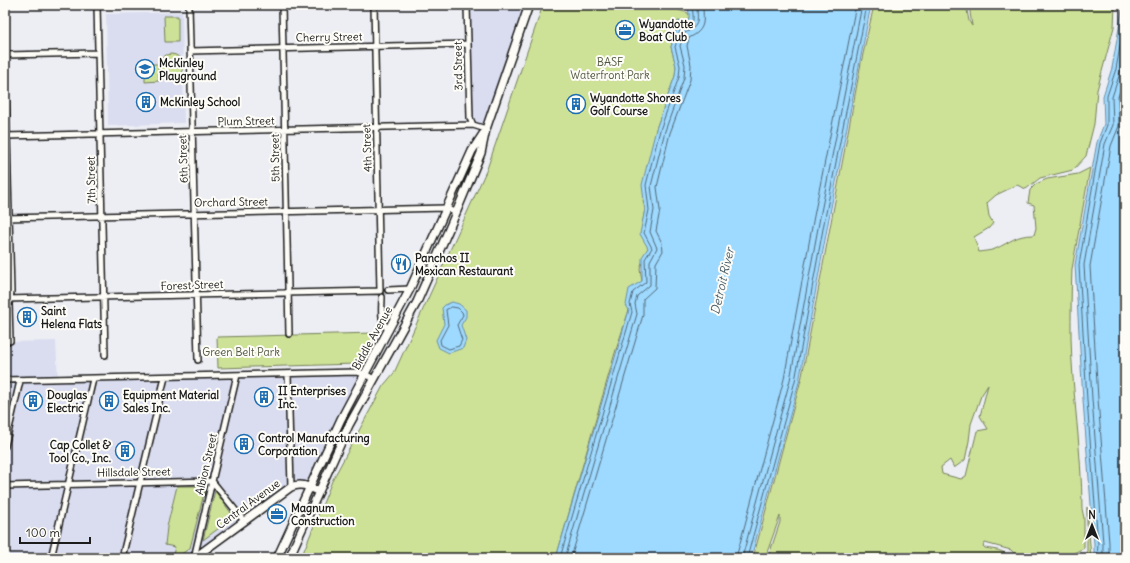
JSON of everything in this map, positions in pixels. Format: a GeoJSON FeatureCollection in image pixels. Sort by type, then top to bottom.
{"type":"FeatureCollection","features":[{"type":"Feature","properties":{"kind":"main road","name":"Biddle Avenue"},"geometry":{"type":"LineString","coordinates":[[289,558],[349,425],[416,302],[456,213],[481,153],[486,129],[529,5]]}},
{"type":"Feature","properties":{"kind":"main road","name":"Biddle Avenue"},"geometry":{"type":"LineString","coordinates":[[277,558],[341,419],[410,289],[472,151],[486,129]]}},
{"type":"Feature","properties":{"kind":"main road","name":"Central Avenue"},"geometry":{"type":"LineString","coordinates":[[194,558],[291,487],[297,484],[310,487],[319,492]]}},
{"type":"Feature","properties":{"kind":"street","name":"7th Street"},"geometry":{"type":"LineString","coordinates":[[97,5],[105,355]]}},
{"type":"Feature","properties":{"kind":"street","name":"6th Street"},"geometry":{"type":"LineString","coordinates":[[189,5],[198,360]]}},
{"type":"Feature","properties":{"kind":"street","name":"5th Street"},"geometry":{"type":"LineString","coordinates":[[282,5],[289,334]]}},
{"type":"Feature","properties":{"kind":"street","name":"4th Street"},"geometry":{"type":"LineString","coordinates":[[374,5],[380,291]]}},
{"type":"Feature","properties":{"kind":"street","name":"3rd Street"},"geometry":{"type":"LineString","coordinates":[[467,5],[470,118],[473,125]]}},
{"type":"Feature","properties":{"kind":"street","name":"Cherry Street"},"geometry":{"type":"LineString","coordinates":[[190,51],[468,44]]}},
{"type":"Feature","properties":{"kind":"street"},"geometry":{"type":"LineString","coordinates":[[5,55],[98,53]]}},
{"type":"Feature","properties":{"kind":"street"},"geometry":{"type":"LineString","coordinates":[[5,58],[8,299],[10,341]]}},
{"type":"Feature","properties":{"kind":"street","name":"Plum Street"},"geometry":{"type":"LineString","coordinates":[[6,136],[473,125],[486,129]]}},
{"type":"Feature","properties":{"kind":"street","name":"Orchard Street"},"geometry":{"type":"LineString","coordinates":[[7,217],[446,208],[456,213]]}},
{"type":"Feature","properties":{"kind":"street"},"geometry":{"type":"LineString","coordinates":[[388,290],[410,289]]}},
{"type":"Feature","properties":{"kind":"street","name":"Forest Street"},"geometry":{"type":"LineString","coordinates":[[8,299],[380,291]]}},
{"type":"Feature","properties":{"kind":"street"},"geometry":{"type":"LineString","coordinates":[[382,297],[382,321],[384,326],[389,330]]}},
{"type":"Feature","properties":{"kind":"street"},"geometry":{"type":"LineString","coordinates":[[5,380],[20,381],[357,372],[374,379]]}},
{"type":"Feature","properties":{"kind":"street"},"geometry":{"type":"LineString","coordinates":[[288,374],[291,487]]}},
{"type":"Feature","properties":{"kind":"street","name":"Albion Street"},"geometry":{"type":"LineString","coordinates":[[194,558],[237,375]]}},
{"type":"Feature","properties":{"kind":"street"},"geometry":{"type":"LineString","coordinates":[[122,558],[165,377]]}},
{"type":"Feature","properties":{"kind":"street"},"geometry":{"type":"LineString","coordinates":[[51,558],[92,379]]}},
{"type":"Feature","properties":{"kind":"street"},"geometry":{"type":"LineString","coordinates":[[5,446],[20,381]]}},
{"type":"Feature","properties":{"kind":"street"},"geometry":{"type":"LineString","coordinates":[[212,480],[244,521]]}},
{"type":"Feature","properties":{"kind":"street","name":"Hillsdale Street"},"geometry":{"type":"LineString","coordinates":[[5,486],[212,480]]}},
{"type":"Feature","properties":{"kind":"shaded area"},"geometry":{"type":"Polygon","coordinates":[[[467,5],[529,5],[486,129],[470,121],[467,5]]]}},
{"type":"Feature","properties":{"kind":"shaded area"},"geometry":{"type":"Polygon","coordinates":[[[662,5],[684,5],[683,12],[662,5]]]}},
{"type":"Feature","properties":{"kind":"shaded area","name":"McKinley Playground"},"geometry":{"type":"Polygon","coordinates":[[[182,12],[184,123],[108,126],[106,14],[182,12]]]}},
{"type":"Feature","properties":{"kind":"shaded area"},"geometry":{"type":"Polygon","coordinates":[[[56,341],[58,379],[365,374],[310,487],[297,484],[194,558],[5,558],[5,342],[56,341]]]}},
{"type":"Feature","properties":{"kind":"green space","name":"Wyandotte Shores Golf Course"},"geometry":{"type":"Polygon","coordinates":[[[543,5],[593,5],[598,7],[599,5],[662,5],[688,13],[690,16],[685,23],[678,21],[671,47],[676,66],[675,76],[656,129],[643,201],[645,209],[642,226],[648,248],[640,268],[642,281],[629,310],[615,353],[556,558],[301,558],[332,481],[383,386],[394,373],[487,169],[543,5]]]}},
{"type":"Feature","properties":{"kind":"green space"},"geometry":{"type":"Polygon","coordinates":[[[874,5],[966,5],[969,21],[972,26],[969,5],[1115,5],[1114,27],[1097,90],[1094,124],[1086,156],[1073,170],[1040,178],[1026,189],[1017,185],[996,195],[987,203],[989,216],[993,223],[989,228],[974,237],[979,252],[995,249],[1022,236],[1034,235],[1036,228],[1034,205],[1028,203],[1030,190],[1036,184],[1047,179],[1078,174],[1090,168],[1072,269],[1071,295],[1073,380],[1082,487],[1084,548],[1064,558],[1019,558],[1011,550],[985,543],[983,546],[985,548],[1002,551],[1009,558],[768,558],[780,522],[780,516],[765,558],[753,558],[802,376],[861,63],[874,5]],[[988,385],[981,396],[971,424],[965,460],[954,468],[950,460],[941,467],[942,474],[961,479],[966,476],[977,431],[988,429],[980,416],[988,385]]]}},
{"type":"Feature","properties":{"kind":"green space"},"geometry":{"type":"Polygon","coordinates":[[[164,16],[178,16],[178,42],[165,42],[164,16]]]}},
{"type":"Feature","properties":{"kind":"green space"},"geometry":{"type":"Polygon","coordinates":[[[171,54],[180,57],[183,66],[180,75],[171,78],[162,75],[159,66],[162,57],[171,54]]]}},
{"type":"Feature","properties":{"kind":"green space"},"geometry":{"type":"Polygon","coordinates":[[[145,64],[158,64],[159,81],[145,82],[145,64]]]}},
{"type":"Feature","properties":{"kind":"green space","name":"Green Belt Park"},"geometry":{"type":"Polygon","coordinates":[[[375,333],[374,343],[370,351],[356,364],[218,368],[217,337],[375,333]]]}},
{"type":"Feature","properties":{"kind":"green space"},"geometry":{"type":"Polygon","coordinates":[[[177,486],[206,486],[190,548],[176,558],[172,558],[175,547],[165,545],[167,527],[177,486]]]}},
{"type":"Feature","properties":{"kind":"green space"},"geometry":{"type":"Polygon","coordinates":[[[215,491],[234,517],[203,540],[215,491]]]}},
{"type":"Feature","properties":{"kind":"green space"},"geometry":{"type":"Polygon","coordinates":[[[1087,507],[1091,558],[1087,558],[1087,507]]]}},
{"type":"Feature","properties":{"kind":"water","name":"Detroit River"},"geometry":{"type":"Polygon","coordinates":[[[688,5],[871,5],[829,218],[799,382],[751,558],[556,558],[629,310],[626,305],[629,289],[642,281],[642,257],[648,248],[640,234],[645,209],[642,185],[656,129],[675,76],[676,66],[671,47],[679,21],[685,23],[688,19],[688,5]]]}},
{"type":"Feature","properties":{"kind":"water"},"geometry":{"type":"Polygon","coordinates":[[[1123,5],[1125,5],[1125,558],[1094,558],[1075,265],[1097,142],[1104,124],[1103,96],[1112,68],[1123,5]]]}},
{"type":"Feature","properties":{"kind":"water"},"geometry":{"type":"Polygon","coordinates":[[[452,302],[459,304],[466,310],[466,317],[461,325],[466,340],[463,348],[449,353],[439,348],[436,340],[444,324],[442,308],[452,302]]]}},
{"type":"Feature","properties":{"kind":"place","name":"Wyandotte Boat Club"},"geometry":{"type":"Point","coordinates":[625,30]}},
{"type":"Feature","properties":{"kind":"place","name":"McKinley Playground"},"geometry":{"type":"Point","coordinates":[145,69]}},
{"type":"Feature","properties":{"kind":"place","name":"McKinley School"},"geometry":{"type":"Point","coordinates":[146,102]}},
{"type":"Feature","properties":{"kind":"place","name":"Wyandotte Shores Golf Course"},"geometry":{"type":"Point","coordinates":[576,104]}},
{"type":"Feature","properties":{"kind":"place","name":"Panchos II Mexican Restaurant"},"geometry":{"type":"Point","coordinates":[401,264]}},
{"type":"Feature","properties":{"kind":"place","name":"Saint Helena Flats"},"geometry":{"type":"Point","coordinates":[27,317]}},
{"type":"Feature","properties":{"kind":"place","name":"II Enterprises Inc."},"geometry":{"type":"Point","coordinates":[264,397]}},
{"type":"Feature","properties":{"kind":"place","name":"Douglas Electric"},"geometry":{"type":"Point","coordinates":[33,401]}},
{"type":"Feature","properties":{"kind":"place","name":"Equipment Material Sales Inc."},"geometry":{"type":"Point","coordinates":[109,401]}},
{"type":"Feature","properties":{"kind":"place","name":"Control Manufacturing Corporation"},"geometry":{"type":"Point","coordinates":[244,444]}},
{"type":"Feature","properties":{"kind":"place","name":"Cap Collet & Tool Co., Inc."},"geometry":{"type":"Point","coordinates":[125,451]}},
{"type":"Feature","properties":{"kind":"place","name":"Magnum Construction"},"geometry":{"type":"Point","coordinates":[277,514]}},
{"type":"Feature","properties":{"kind":"park label","name":"BASF Waterfront Park"},"geometry":{"type":"Point","coordinates":[610,68]}}]}
